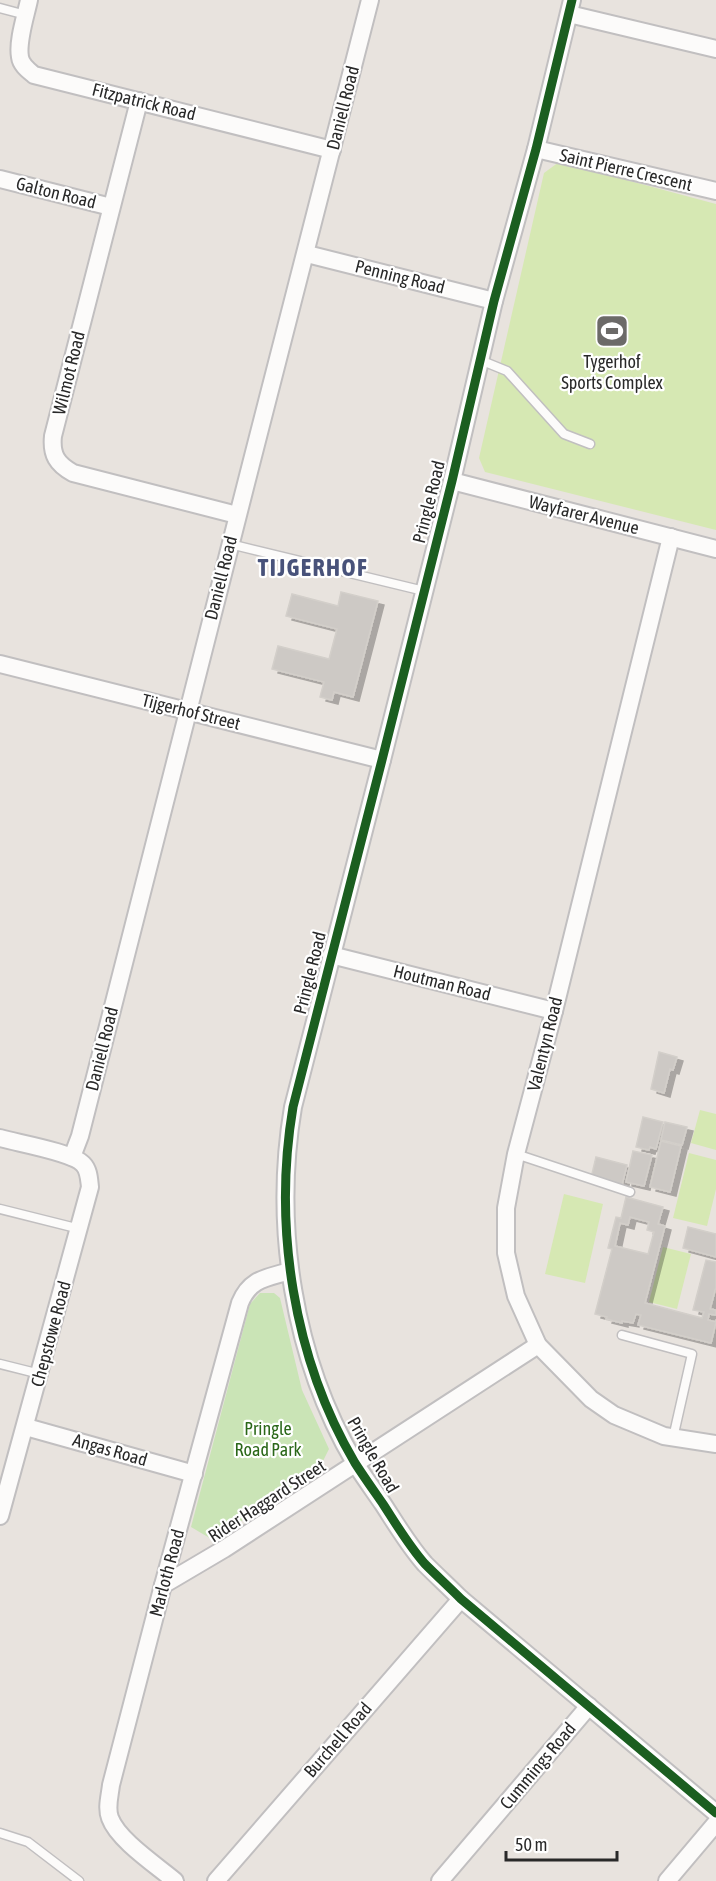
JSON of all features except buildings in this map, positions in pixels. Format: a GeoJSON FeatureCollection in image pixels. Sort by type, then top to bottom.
{"type":"FeatureCollection","features":[{"type":"Feature","properties":{"kind":"street","name":"Daniell Road"},"geometry":{"type":"LineString","coordinates":[[72,1157],[80,1136],[370,0]]}},
{"type":"Feature","properties":{"kind":"street","name":"Fitzpatrick Road"},"geometry":{"type":"LineString","coordinates":[[28,7],[19,47],[20,58],[34,75],[332,150]]}},
{"type":"Feature","properties":{"kind":"street"},"geometry":{"type":"LineString","coordinates":[[571,7],[716,49]]}},
{"type":"Feature","properties":{"kind":"street","name":"Pringle Road"},"geometry":{"type":"LineString","coordinates":[[571,7],[536,148],[494,301],[452,481],[300,1079],[288,1138],[285,1211],[290,1271],[301,1328],[315,1373],[345,1444],[356,1464],[424,1562],[461,1599],[716,1813]]}},
{"type":"Feature","properties":{"kind":"street","name":"Wilmot Road"},"geometry":{"type":"LineString","coordinates":[[140,101],[51,448],[54,458],[73,473],[237,515]]}},
{"type":"Feature","properties":{"kind":"street","name":"Saint Pierre Crescent"},"geometry":{"type":"LineString","coordinates":[[536,148],[716,191]]}},
{"type":"Feature","properties":{"kind":"street","name":"Galton Road"},"geometry":{"type":"LineString","coordinates":[[0,179],[111,207]]}},
{"type":"Feature","properties":{"kind":"street","name":"Penning Road"},"geometry":{"type":"LineString","coordinates":[[307,254],[494,301]]}},
{"type":"Feature","properties":{"kind":"street","name":"Wayfarer Avenue"},"geometry":{"type":"LineString","coordinates":[[452,481],[716,549]]}},
{"type":"Feature","properties":{"kind":"street","name":"Valentyn Road"},"geometry":{"type":"LineString","coordinates":[[671,537],[554,1011],[516,1155],[506,1208],[507,1253],[516,1296],[538,1345],[591,1399],[614,1415],[664,1436],[716,1444]]}},
{"type":"Feature","properties":{"kind":"street","name":"Tijgerhof Street"},"geometry":{"type":"LineString","coordinates":[[0,664],[382,760]]}},
{"type":"Feature","properties":{"kind":"street","name":"Houtman Road"},"geometry":{"type":"LineString","coordinates":[[331,955],[554,1011]]}},
{"type":"Feature","properties":{"kind":"street"},"geometry":{"type":"LineString","coordinates":[[0,1138],[72,1157]]}},
{"type":"Feature","properties":{"kind":"street","name":"Chepstowe Road"},"geometry":{"type":"LineString","coordinates":[[0,1516],[90,1187],[88,1174],[83,1164],[72,1157]]}},
{"type":"Feature","properties":{"kind":"street","name":"Marloth Road"},"geometry":{"type":"LineString","coordinates":[[175,1881],[118,1834],[109,1816],[111,1785],[244,1291],[258,1281],[290,1271]]}},
{"type":"Feature","properties":{"kind":"street","name":"Rider Haggard Street"},"geometry":{"type":"LineString","coordinates":[[163,1585],[224,1549],[538,1345]]}},
{"type":"Feature","properties":{"kind":"street","name":"Angas Road"},"geometry":{"type":"LineString","coordinates":[[26,1427],[194,1474]]}},
{"type":"Feature","properties":{"kind":"street","name":"Burchell Road"},"geometry":{"type":"LineString","coordinates":[[216,1881],[461,1599]]}},
{"type":"Feature","properties":{"kind":"street","name":"Cummings Road"},"geometry":{"type":"LineString","coordinates":[[440,1881],[589,1706]]}},
{"type":"Feature","properties":{"kind":"street"},"geometry":{"type":"LineString","coordinates":[[667,1881],[716,1823]]}},
{"type":"Feature","properties":{"kind":"lane"},"geometry":{"type":"LineString","coordinates":[[0,8],[28,7]]}},
{"type":"Feature","properties":{"kind":"lane"},"geometry":{"type":"LineString","coordinates":[[480,360],[507,370],[564,434],[590,444]]}},
{"type":"Feature","properties":{"kind":"lane"},"geometry":{"type":"LineString","coordinates":[[230,544],[424,591]]}},
{"type":"Feature","properties":{"kind":"lane"},"geometry":{"type":"LineString","coordinates":[[516,1155],[630,1192]]}},
{"type":"Feature","properties":{"kind":"lane"},"geometry":{"type":"LineString","coordinates":[[0,1209],[80,1229]]}},
{"type":"Feature","properties":{"kind":"lane"},"geometry":{"type":"LineString","coordinates":[[622,1335],[693,1354],[673,1438]]}},
{"type":"Feature","properties":{"kind":"lane"},"geometry":{"type":"LineString","coordinates":[[0,1364],[40,1374]]}},
{"type":"Feature","properties":{"kind":"lane"},"geometry":{"type":"LineString","coordinates":[[0,1833],[28,1842],[79,1881]]}},
{"type":"Feature","properties":{"kind":"green space","name":"Tygerhof Sports Complex"},"geometry":{"type":"Polygon","coordinates":[[[559,162],[716,204],[716,530],[485,472],[479,458],[544,173],[559,162]]]}},
{"type":"Feature","properties":{"kind":"green space"},"geometry":{"type":"Polygon","coordinates":[[[700,1110],[716,1114],[716,1150],[691,1143],[700,1110]]]}},
{"type":"Feature","properties":{"kind":"green space"},"geometry":{"type":"Polygon","coordinates":[[[689,1153],[716,1160],[716,1189],[707,1226],[673,1218],[689,1153]]]}},
{"type":"Feature","properties":{"kind":"green space"},"geometry":{"type":"Polygon","coordinates":[[[564,1194],[603,1204],[585,1283],[545,1274],[564,1194]]]}},
{"type":"Feature","properties":{"kind":"green space"},"geometry":{"type":"Polygon","coordinates":[[[663,1247],[691,1254],[677,1309],[649,1302],[663,1247]]]}},
{"type":"Feature","properties":{"kind":"green space","name":"Pringle Road Park"},"geometry":{"type":"Polygon","coordinates":[[[260,1293],[274,1293],[280,1298],[302,1390],[329,1449],[319,1469],[213,1540],[191,1527],[250,1304],[260,1293]]]}},
{"type":"Feature","properties":{"kind":"cycle path"},"geometry":{"type":"LineString","coordinates":[[572,0],[536,149],[494,301],[452,481],[293,1107],[287,1152],[287,1244],[293,1290],[316,1380],[355,1463],[414,1550],[461,1599],[716,1813]]}},
{"type":"Feature","properties":{"kind":"place","name":"Tygerhof Sports Complex"},"geometry":{"type":"Point","coordinates":[612,331]}},
{"type":"Feature","properties":{"kind":"district","name":"TIJGERHOF"},"geometry":{"type":"Point","coordinates":[313,568]}}]}
